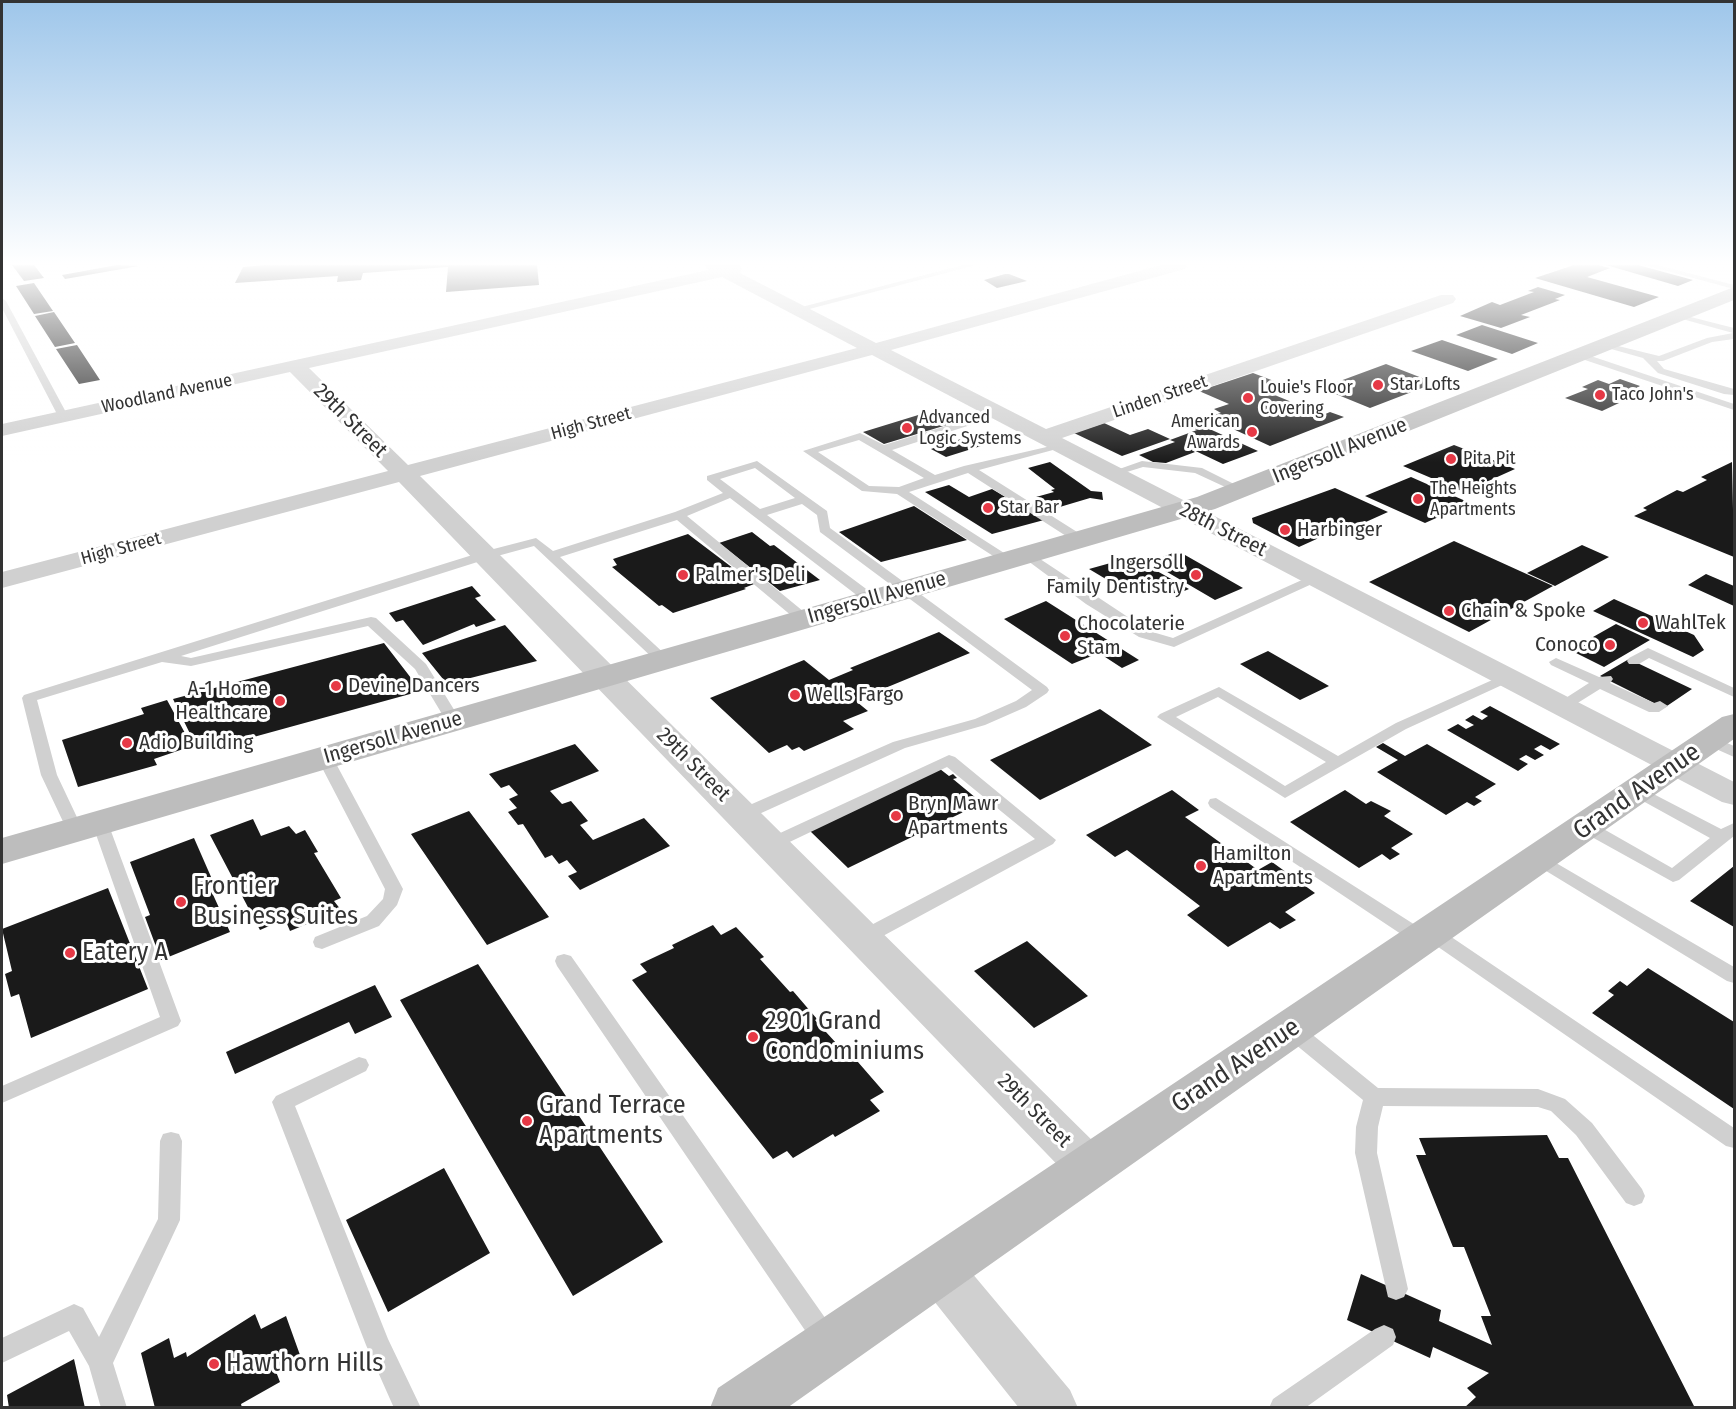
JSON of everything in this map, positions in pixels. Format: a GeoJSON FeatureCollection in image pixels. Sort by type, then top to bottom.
{"type":"FeatureCollection","features":[{"type":"Feature","properties":{"kind":"main road","name":"Ingersoll Avenue"},"geometry":{"type":"LineString","coordinates":[[2,851],[1184,510],[1240,490],[1638,331]]}},
{"type":"Feature","properties":{"kind":"main road","name":"Grand Avenue"},"geometry":{"type":"LineString","coordinates":[[738,1407],[1638,791],[1714,746]]}},
{"type":"Feature","properties":{"kind":"street","name":"Woodland Avenue"},"geometry":{"type":"LineString","coordinates":[[2,430],[447,331]]}},
{"type":"Feature","properties":{"kind":"street","name":"28th Street"},"geometry":{"type":"LineString","coordinates":[[839,331],[1563,706],[1714,746],[1734,795]]}},
{"type":"Feature","properties":{"kind":"street","name":"High Street"},"geometry":{"type":"LineString","coordinates":[[2,580],[940,331]]}},
{"type":"Feature","properties":{"kind":"street","name":"Linden Street"},"geometry":{"type":"LineString","coordinates":[[1052,441],[1359,331]]}},
{"type":"Feature","properties":{"kind":"street","name":"29th Street"},"geometry":{"type":"LineString","coordinates":[[295,366],[486,555],[1089,1167]]}},
{"type":"Feature","properties":{"kind":"street"},"geometry":{"type":"LineString","coordinates":[[939,1270],[1052,1407]]}},
{"type":"Feature","properties":{"kind":"lane"},"geometry":{"type":"LineString","coordinates":[[18,331],[63,416]]}},
{"type":"Feature","properties":{"kind":"lane"},"geometry":{"type":"LineString","coordinates":[[1602,345],[1647,357],[1666,358],[1710,340],[1734,336]]}},
{"type":"Feature","properties":{"kind":"lane"},"geometry":{"type":"LineString","coordinates":[[1579,355],[1734,407]]}},
{"type":"Feature","properties":{"kind":"lane"},"geometry":{"type":"LineString","coordinates":[[1647,357],[1661,371],[1734,392]]}},
{"type":"Feature","properties":{"kind":"lane"},"geometry":{"type":"LineString","coordinates":[[884,449],[998,413]]}},
{"type":"Feature","properties":{"kind":"lane"},"geometry":{"type":"LineString","coordinates":[[933,479],[860,435],[809,451],[866,489],[900,491],[1052,441]]}},
{"type":"Feature","properties":{"kind":"lane"},"geometry":{"type":"LineString","coordinates":[[742,815],[899,745],[980,722],[1022,704],[1042,690],[824,529],[823,514],[757,464],[711,478],[872,600]]}},
{"type":"Feature","properties":{"kind":"lane"},"geometry":{"type":"LineString","coordinates":[[1114,473],[1142,464],[1198,470],[1240,490]]}},
{"type":"Feature","properties":{"kind":"lane"},"geometry":{"type":"LineString","coordinates":[[968,468],[1081,540]]}},
{"type":"Feature","properties":{"kind":"lane"},"geometry":{"type":"LineString","coordinates":[[900,491],[1018,557],[1144,634],[1174,643],[1318,578]]}},
{"type":"Feature","properties":{"kind":"lane"},"geometry":{"type":"LineString","coordinates":[[550,556],[679,515],[731,494]]}},
{"type":"Feature","properties":{"kind":"lane"},"geometry":{"type":"LineString","coordinates":[[757,513],[804,499]]}},
{"type":"Feature","properties":{"kind":"lane"},"geometry":{"type":"LineString","coordinates":[[679,515],[804,620]]}},
{"type":"Feature","properties":{"kind":"lane"},"geometry":{"type":"LineString","coordinates":[[2,1095],[171,1021],[87,826],[49,775],[29,698],[486,555],[536,542],[663,660]]}},
{"type":"Feature","properties":{"kind":"lane"},"geometry":{"type":"LineString","coordinates":[[161,658],[191,662],[371,621],[421,667],[453,721]]}},
{"type":"Feature","properties":{"kind":"lane"},"geometry":{"type":"LineString","coordinates":[[1634,661],[1648,652],[1734,693]]}},
{"type":"Feature","properties":{"kind":"lane"},"geometry":{"type":"LineString","coordinates":[[1556,662],[1603,681],[1654,709],[1660,706]]}},
{"type":"Feature","properties":{"kind":"lane"},"geometry":{"type":"LineString","coordinates":[[1660,674],[1674,665]]}},
{"type":"Feature","properties":{"kind":"lane"},"geometry":{"type":"LineString","coordinates":[[1337,762],[1218,691],[1165,717],[1285,793],[1410,721],[1508,677]]}},
{"type":"Feature","properties":{"kind":"lane"},"geometry":{"type":"LineString","coordinates":[[1688,687],[1702,677]]}},
{"type":"Feature","properties":{"kind":"lane"},"geometry":{"type":"LineString","coordinates":[[1563,706],[1603,681]]}},
{"type":"Feature","properties":{"kind":"lane"},"geometry":{"type":"LineString","coordinates":[[322,942],[373,921],[391,901],[394,889],[324,758]]}},
{"type":"Feature","properties":{"kind":"lane"},"geometry":{"type":"LineString","coordinates":[[771,844],[950,760],[1047,840],[863,938]]}},
{"type":"Feature","properties":{"kind":"lane"},"geometry":{"type":"LineString","coordinates":[[1587,826],[1673,876],[1728,832],[1638,791]]}},
{"type":"Feature","properties":{"kind":"lane"},"geometry":{"type":"LineString","coordinates":[[1216,803],[1427,936],[1734,1139]]}},
{"type":"Feature","properties":{"kind":"lane"},"geometry":{"type":"LineString","coordinates":[[1539,859],[1734,976]]}},
{"type":"Feature","properties":{"kind":"lane"},"geometry":{"type":"LineString","coordinates":[[564,961],[830,1345]]}},
{"type":"Feature","properties":{"kind":"lane"},"geometry":{"type":"LineString","coordinates":[[1291,1029],[1374,1097],[1538,1098],[1558,1105],[1584,1129],[1634,1196]]}},
{"type":"Feature","properties":{"kind":"lane"},"geometry":{"type":"LineString","coordinates":[[359,1065],[283,1102],[378,1345],[408,1407]]}},
{"type":"Feature","properties":{"kind":"lane"},"geometry":{"type":"LineString","coordinates":[[1374,1097],[1367,1127],[1366,1153],[1396,1289]]}},
{"type":"Feature","properties":{"kind":"lane"},"geometry":{"type":"LineString","coordinates":[[100,1362],[169,1220],[171,1141]]}},
{"type":"Feature","properties":{"kind":"lane"},"geometry":{"type":"LineString","coordinates":[[2,1351],[74,1316],[100,1362],[114,1407]]}},
{"type":"Feature","properties":{"kind":"lane"},"geometry":{"type":"LineString","coordinates":[[1282,1407],[1384,1337]]}},
{"type":"Feature","properties":{"kind":"building"},"geometry":{"type":"Polygon","coordinates":[[[45,331],[67,331],[75,343],[55,347],[45,331]]]}},
{"type":"Feature","properties":{"kind":"building"},"geometry":{"type":"Polygon","coordinates":[[[1467,331],[1500,331],[1538,343],[1512,354],[1456,335],[1467,331]]]}},
{"type":"Feature","properties":{"kind":"building"},"geometry":{"type":"Polygon","coordinates":[[[1442,340],[1498,359],[1468,371],[1411,351],[1442,340]]]}},
{"type":"Feature","properties":{"kind":"building"},"geometry":{"type":"Polygon","coordinates":[[[77,345],[100,380],[79,384],[56,349],[77,345]]]}},
{"type":"Feature","properties":{"kind":"building","name":"Star Lofts"},"geometry":{"type":"Polygon","coordinates":[[[1386,364],[1435,383],[1370,408],[1321,388],[1386,364]]]}},
{"type":"Feature","properties":{"kind":"building","name":"Louie's Floor Covering"},"geometry":{"type":"Polygon","coordinates":[[[1253,373],[1274,381],[1259,386],[1268,390],[1265,391],[1323,415],[1330,412],[1344,417],[1270,446],[1207,417],[1221,413],[1214,409],[1229,404],[1199,391],[1253,373]]]}},
{"type":"Feature","properties":{"kind":"building","name":"Taco John's"},"geometry":{"type":"Polygon","coordinates":[[[1620,379],[1640,386],[1615,402],[1619,403],[1602,411],[1565,398],[1588,389],[1582,387],[1598,380],[1609,384],[1620,379]]]}},
{"type":"Feature","properties":{"kind":"building","name":"Advanced Logic Systems"},"geometry":{"type":"Polygon","coordinates":[[[928,412],[950,424],[884,444],[863,432],[928,412]]]}},
{"type":"Feature","properties":{"kind":"building"},"geometry":{"type":"Polygon","coordinates":[[[1191,421],[1258,451],[1223,464],[1185,446],[1195,452],[1166,463],[1153,462],[1139,455],[1175,442],[1170,440],[1197,430],[1183,424],[1191,421]]]}},
{"type":"Feature","properties":{"kind":"building"},"geometry":{"type":"Polygon","coordinates":[[[1104,423],[1130,435],[1148,429],[1170,439],[1122,456],[1074,433],[1104,423]]]}},
{"type":"Feature","properties":{"kind":"building"},"geometry":{"type":"Polygon","coordinates":[[[982,432],[997,441],[946,457],[931,449],[982,432]]]}},
{"type":"Feature","properties":{"kind":"building"},"geometry":{"type":"Polygon","coordinates":[[[1454,445],[1515,469],[1464,492],[1403,466],[1454,445]]]}},
{"type":"Feature","properties":{"kind":"building"},"geometry":{"type":"Polygon","coordinates":[[[1050,462],[1091,491],[1102,492],[1103,500],[1090,498],[1053,509],[1036,497],[1054,492],[1051,490],[1055,489],[1028,468],[1050,462]]]}},
{"type":"Feature","properties":{"kind":"building"},"geometry":{"type":"Polygon","coordinates":[[[1732,462],[1734,557],[1634,516],[1647,510],[1643,508],[1677,490],[1683,492],[1707,480],[1701,477],[1732,462]]]}},
{"type":"Feature","properties":{"kind":"building","name":"The Heights Apartments"},"geometry":{"type":"Polygon","coordinates":[[[1411,477],[1470,503],[1425,523],[1365,496],[1411,477]]]}},
{"type":"Feature","properties":{"kind":"building","name":"Star Bar"},"geometry":{"type":"Polygon","coordinates":[[[949,485],[969,497],[992,489],[1044,520],[992,534],[925,492],[949,485]]]}},
{"type":"Feature","properties":{"kind":"building"},"geometry":{"type":"Polygon","coordinates":[[[1335,488],[1388,512],[1348,530],[1343,527],[1299,547],[1253,523],[1252,518],[1335,488]]]}},
{"type":"Feature","properties":{"kind":"building"},"geometry":{"type":"Polygon","coordinates":[[[914,506],[967,540],[881,562],[839,532],[914,506]]]}},
{"type":"Feature","properties":{"kind":"building"},"geometry":{"type":"Polygon","coordinates":[[[752,532],[770,546],[774,545],[820,580],[780,591],[719,543],[752,532]]]}},
{"type":"Feature","properties":{"kind":"building","name":"Palmer's Deli"},"geometry":{"type":"Polygon","coordinates":[[[688,534],[754,584],[744,588],[746,589],[673,613],[662,605],[659,606],[612,567],[617,565],[613,559],[688,534]]]}},
{"type":"Feature","properties":{"kind":"building"},"geometry":{"type":"Polygon","coordinates":[[[1454,541],[1553,586],[1469,632],[1369,582],[1454,541]]]}},
{"type":"Feature","properties":{"kind":"building"},"geometry":{"type":"Polygon","coordinates":[[[1582,545],[1609,557],[1555,586],[1527,573],[1582,545]]]}},
{"type":"Feature","properties":{"kind":"building","name":"Ingersoll Family Dentistry"},"geometry":{"type":"Polygon","coordinates":[[[1178,551],[1243,588],[1215,600],[1150,562],[1178,551]]]}},
{"type":"Feature","properties":{"kind":"building"},"geometry":{"type":"Polygon","coordinates":[[[1132,557],[1189,589],[1177,594],[1158,589],[1153,591],[1147,587],[1131,594],[1089,569],[1132,557]]]}},
{"type":"Feature","properties":{"kind":"building"},"geometry":{"type":"Polygon","coordinates":[[[1706,574],[1734,586],[1734,606],[1688,585],[1706,574]]]}},
{"type":"Feature","properties":{"kind":"building"},"geometry":{"type":"Polygon","coordinates":[[[472,586],[481,596],[475,598],[496,620],[476,627],[474,624],[423,645],[403,620],[396,622],[389,613],[472,586]]]}},
{"type":"Feature","properties":{"kind":"building","name":"WahlTek"},"geometry":{"type":"Polygon","coordinates":[[[1614,599],[1694,635],[1704,650],[1693,657],[1593,611],[1614,599]]]}},
{"type":"Feature","properties":{"kind":"building","name":"Chocolaterie Stam"},"geometry":{"type":"Polygon","coordinates":[[[1046,601],[1139,660],[1122,668],[1099,653],[1072,664],[1004,619],[1046,601]]]}},
{"type":"Feature","properties":{"kind":"building","name":"Conoco"},"geometry":{"type":"Polygon","coordinates":[[[1616,624],[1650,640],[1604,667],[1570,650],[1616,624]]]}},
{"type":"Feature","properties":{"kind":"building"},"geometry":{"type":"Polygon","coordinates":[[[505,625],[537,661],[447,684],[422,653],[505,625]]]}},
{"type":"Feature","properties":{"kind":"building","name":"Wells Fargo"},"geometry":{"type":"Polygon","coordinates":[[[939,632],[970,653],[857,702],[868,711],[843,721],[854,729],[804,751],[799,747],[792,750],[787,745],[769,753],[710,698],[804,660],[829,680],[853,670],[850,668],[939,632]]]}},
{"type":"Feature","properties":{"kind":"building"},"geometry":{"type":"Polygon","coordinates":[[[384,643],[421,691],[199,752],[173,699],[384,643]]]}},
{"type":"Feature","properties":{"kind":"building"},"geometry":{"type":"Polygon","coordinates":[[[1268,651],[1329,686],[1300,700],[1240,664],[1268,651]]]}},
{"type":"Feature","properties":{"kind":"building","name":"Conoco"},"geometry":{"type":"Polygon","coordinates":[[[1629,659],[1692,689],[1664,708],[1600,676],[1629,659]]]}},
{"type":"Feature","properties":{"kind":"building","name":"Adio Building"},"geometry":{"type":"Polygon","coordinates":[[[167,700],[192,746],[154,759],[157,765],[78,787],[62,740],[144,714],[141,708],[167,700]]]}},
{"type":"Feature","properties":{"kind":"building"},"geometry":{"type":"Polygon","coordinates":[[[1490,706],[1560,744],[1550,750],[1541,745],[1534,749],[1544,755],[1535,760],[1526,755],[1519,759],[1528,764],[1518,771],[1447,730],[1458,724],[1466,729],[1474,725],[1465,720],[1473,715],[1482,720],[1488,716],[1480,712],[1490,706]]]}},
{"type":"Feature","properties":{"kind":"building"},"geometry":{"type":"Polygon","coordinates":[[[1100,709],[1152,745],[1040,800],[990,760],[1100,709]]]}},
{"type":"Feature","properties":{"kind":"building"},"geometry":{"type":"Polygon","coordinates":[[[1383,743],[1405,756],[1427,744],[1496,784],[1475,797],[1482,801],[1474,806],[1467,802],[1446,815],[1377,772],[1398,760],[1376,747],[1383,743]]]}},
{"type":"Feature","properties":{"kind":"building"},"geometry":{"type":"Polygon","coordinates":[[[575,744],[599,771],[550,791],[562,804],[571,801],[588,821],[580,825],[593,840],[644,818],[670,846],[580,890],[568,876],[577,872],[567,860],[559,864],[552,855],[545,858],[523,824],[518,825],[508,812],[517,808],[509,799],[518,795],[509,785],[501,788],[489,774],[575,744]]]}},
{"type":"Feature","properties":{"kind":"building","name":"Bryn Mawr Apartments"},"geometry":{"type":"Polygon","coordinates":[[[940,769],[949,776],[953,774],[957,778],[953,779],[982,803],[848,868],[809,830],[940,769]]]}},
{"type":"Feature","properties":{"kind":"building","name":"Hamilton Apartments"},"geometry":{"type":"Polygon","coordinates":[[[1172,790],[1199,810],[1185,817],[1258,870],[1272,862],[1315,893],[1285,912],[1296,920],[1280,929],[1270,922],[1228,947],[1187,915],[1200,906],[1127,850],[1115,857],[1086,835],[1172,790]]]}},
{"type":"Feature","properties":{"kind":"building"},"geometry":{"type":"Polygon","coordinates":[[[1345,790],[1366,804],[1371,801],[1391,811],[1384,816],[1413,834],[1391,848],[1400,854],[1390,860],[1382,854],[1359,868],[1290,822],[1345,790]]]}},
{"type":"Feature","properties":{"kind":"building"},"geometry":{"type":"Polygon","coordinates":[[[469,811],[549,917],[487,945],[411,834],[469,811]]]}},
{"type":"Feature","properties":{"kind":"building"},"geometry":{"type":"Polygon","coordinates":[[[253,819],[261,836],[289,826],[296,834],[305,830],[318,852],[314,853],[341,898],[334,901],[341,910],[290,931],[285,919],[260,930],[210,835],[253,819]]]}},
{"type":"Feature","properties":{"kind":"building","name":"Frontier Business Suites"},"geometry":{"type":"Polygon","coordinates":[[[194,838],[215,886],[210,888],[230,932],[161,960],[145,917],[150,915],[130,862],[194,838]]]}},
{"type":"Feature","properties":{"kind":"building"},"geometry":{"type":"Polygon","coordinates":[[[1734,866],[1734,927],[1690,901],[1734,866]]]}},
{"type":"Feature","properties":{"kind":"building","name":"Eatery A"},"geometry":{"type":"Polygon","coordinates":[[[108,888],[148,989],[31,1038],[19,994],[11,997],[5,974],[12,971],[2,929],[108,888]]]}},
{"type":"Feature","properties":{"kind":"building","name":"2901 Grand Condominiums"},"geometry":{"type":"Polygon","coordinates":[[[713,925],[721,935],[736,927],[764,957],[760,959],[790,992],[793,991],[817,1019],[815,1020],[848,1056],[851,1054],[884,1092],[870,1100],[880,1111],[835,1137],[833,1134],[793,1158],[787,1151],[773,1159],[632,980],[647,972],[640,964],[674,948],[672,945],[713,925]]]}},
{"type":"Feature","properties":{"kind":"building"},"geometry":{"type":"Polygon","coordinates":[[[1027,941],[1088,996],[1034,1028],[974,971],[1027,941]]]}},
{"type":"Feature","properties":{"kind":"building","name":"Grand Terrace Apartments"},"geometry":{"type":"Polygon","coordinates":[[[478,964],[663,1242],[573,1296],[400,1000],[478,964]]]}},
{"type":"Feature","properties":{"kind":"building"},"geometry":{"type":"Polygon","coordinates":[[[1648,968],[1734,1022],[1734,1109],[1592,1013],[1614,995],[1608,991],[1620,981],[1627,986],[1648,968]]]}},
{"type":"Feature","properties":{"kind":"building"},"geometry":{"type":"Polygon","coordinates":[[[375,985],[392,1017],[355,1034],[349,1022],[235,1074],[226,1052],[375,985]]]}},
{"type":"Feature","properties":{"kind":"building"},"geometry":{"type":"Polygon","coordinates":[[[1547,1135],[1559,1158],[1568,1158],[1695,1408],[1464,1408],[1476,1397],[1467,1388],[1489,1373],[1433,1347],[1430,1358],[1347,1320],[1361,1274],[1441,1310],[1439,1321],[1492,1345],[1481,1316],[1491,1316],[1464,1247],[1453,1247],[1416,1155],[1426,1155],[1419,1138],[1547,1135]]]}},
{"type":"Feature","properties":{"kind":"building"},"geometry":{"type":"Polygon","coordinates":[[[444,1168],[490,1253],[388,1312],[346,1220],[444,1168]]]}},
{"type":"Feature","properties":{"kind":"building","name":"Hawthorn Hills"},"geometry":{"type":"Polygon","coordinates":[[[255,1314],[261,1329],[286,1316],[300,1355],[275,1369],[280,1382],[241,1404],[242,1408],[155,1408],[141,1353],[169,1338],[174,1358],[186,1352],[187,1357],[255,1314]]]}},
{"type":"Feature","properties":{"kind":"building"},"geometry":{"type":"Polygon","coordinates":[[[74,1359],[85,1408],[9,1408],[7,1395],[74,1359]]]}},
{"type":"Feature","properties":{"kind":"place","name":"Star Lofts"},"geometry":{"type":"Point","coordinates":[1378,385]}},
{"type":"Feature","properties":{"kind":"place","name":"Taco John's"},"geometry":{"type":"Point","coordinates":[1600,395]}},
{"type":"Feature","properties":{"kind":"place","name":"Louie's Floor Covering"},"geometry":{"type":"Point","coordinates":[1248,398]}},
{"type":"Feature","properties":{"kind":"place","name":"Advanced Logic Systems"},"geometry":{"type":"Point","coordinates":[907,428]}},
{"type":"Feature","properties":{"kind":"place","name":"American Awards"},"geometry":{"type":"Point","coordinates":[1252,432]}},
{"type":"Feature","properties":{"kind":"place","name":"Pita Pit"},"geometry":{"type":"Point","coordinates":[1451,459]}},
{"type":"Feature","properties":{"kind":"place","name":"The Heights Apartments"},"geometry":{"type":"Point","coordinates":[1418,499]}},
{"type":"Feature","properties":{"kind":"place","name":"Star Bar"},"geometry":{"type":"Point","coordinates":[988,508]}},
{"type":"Feature","properties":{"kind":"place","name":"Harbinger"},"geometry":{"type":"Point","coordinates":[1285,530]}},
{"type":"Feature","properties":{"kind":"place","name":"Palmer's Deli"},"geometry":{"type":"Point","coordinates":[683,575]}},
{"type":"Feature","properties":{"kind":"place","name":"Ingersoll Family Dentistry"},"geometry":{"type":"Point","coordinates":[1196,575]}},
{"type":"Feature","properties":{"kind":"place","name":"Chain & Spoke"},"geometry":{"type":"Point","coordinates":[1449,611]}},
{"type":"Feature","properties":{"kind":"place","name":"WahlTek"},"geometry":{"type":"Point","coordinates":[1643,623]}},
{"type":"Feature","properties":{"kind":"place","name":"Chocolaterie Stam"},"geometry":{"type":"Point","coordinates":[1065,636]}},
{"type":"Feature","properties":{"kind":"place","name":"Conoco"},"geometry":{"type":"Point","coordinates":[1610,645]}},
{"type":"Feature","properties":{"kind":"place","name":"Devine Dancers"},"geometry":{"type":"Point","coordinates":[336,686]}},
{"type":"Feature","properties":{"kind":"place","name":"Wells Fargo"},"geometry":{"type":"Point","coordinates":[795,695]}},
{"type":"Feature","properties":{"kind":"place","name":"A-1 Home Healthcare"},"geometry":{"type":"Point","coordinates":[280,701]}},
{"type":"Feature","properties":{"kind":"place","name":"Adio Building"},"geometry":{"type":"Point","coordinates":[127,743]}},
{"type":"Feature","properties":{"kind":"place","name":"Bryn Mawr Apartments"},"geometry":{"type":"Point","coordinates":[896,816]}},
{"type":"Feature","properties":{"kind":"place","name":"Hamilton Apartments"},"geometry":{"type":"Point","coordinates":[1201,866]}},
{"type":"Feature","properties":{"kind":"place","name":"Frontier Business Suites"},"geometry":{"type":"Point","coordinates":[181,902]}},
{"type":"Feature","properties":{"kind":"place","name":"Eatery A"},"geometry":{"type":"Point","coordinates":[70,953]}},
{"type":"Feature","properties":{"kind":"place","name":"2901 Grand Condominiums"},"geometry":{"type":"Point","coordinates":[753,1037]}},
{"type":"Feature","properties":{"kind":"place","name":"Grand Terrace Apartments"},"geometry":{"type":"Point","coordinates":[527,1121]}},
{"type":"Feature","properties":{"kind":"place","name":"Hawthorn Hills"},"geometry":{"type":"Point","coordinates":[214,1364]}}]}
